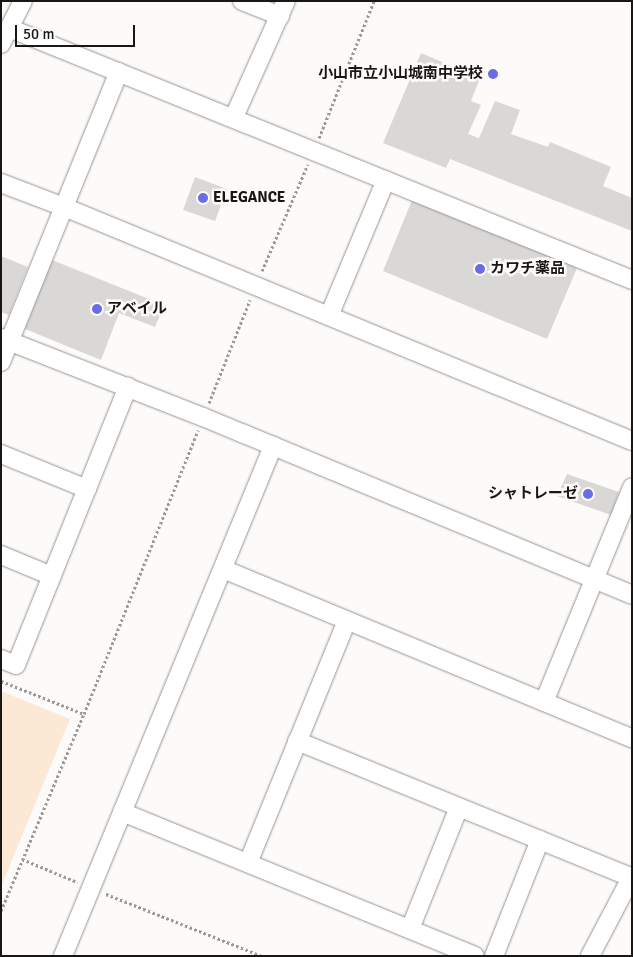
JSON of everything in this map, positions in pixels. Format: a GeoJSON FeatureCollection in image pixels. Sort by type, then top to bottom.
{"type":"FeatureCollection","features":[{"type":"Feature","properties":{"kind":"street"},"geometry":{"type":"LineString","coordinates":[[1,44],[23,1]]}},
{"type":"Feature","properties":{"kind":"street"},"geometry":{"type":"LineString","coordinates":[[234,117],[283,9],[242,1]]}},
{"type":"Feature","properties":{"kind":"street"},"geometry":{"type":"LineString","coordinates":[[9,28],[234,117],[632,280]]}},
{"type":"Feature","properties":{"kind":"street"},"geometry":{"type":"LineString","coordinates":[[1,362],[6,340],[64,207],[119,72]]}},
{"type":"Feature","properties":{"kind":"street"},"geometry":{"type":"LineString","coordinates":[[329,316],[386,180]]}},
{"type":"Feature","properties":{"kind":"street"},"geometry":{"type":"LineString","coordinates":[[1,184],[64,207],[632,441]]}},
{"type":"Feature","properties":{"kind":"street"},"geometry":{"type":"LineString","coordinates":[[6,340],[203,417],[632,595]]}},
{"type":"Feature","properties":{"kind":"street"},"geometry":{"type":"LineString","coordinates":[[1,659],[16,665],[128,387]]}},
{"type":"Feature","properties":{"kind":"street"},"geometry":{"type":"LineString","coordinates":[[63,956],[273,446]]}},
{"type":"Feature","properties":{"kind":"street"},"geometry":{"type":"LineString","coordinates":[[1,454],[87,489]]}},
{"type":"Feature","properties":{"kind":"street"},"geometry":{"type":"LineString","coordinates":[[544,702],[592,578],[632,487]]}},
{"type":"Feature","properties":{"kind":"street"},"geometry":{"type":"LineString","coordinates":[[1,555],[52,576]]}},
{"type":"Feature","properties":{"kind":"street"},"geometry":{"type":"LineString","coordinates":[[223,569],[632,738]]}},
{"type":"Feature","properties":{"kind":"street"},"geometry":{"type":"LineString","coordinates":[[248,863],[347,620]]}},
{"type":"Feature","properties":{"kind":"street"},"geometry":{"type":"LineString","coordinates":[[298,741],[631,877],[590,956]]}},
{"type":"Feature","properties":{"kind":"street"},"geometry":{"type":"LineString","coordinates":[[410,929],[459,807]]}},
{"type":"Feature","properties":{"kind":"street"},"geometry":{"type":"LineString","coordinates":[[122,812],[474,956]]}},
{"type":"Feature","properties":{"kind":"street"},"geometry":{"type":"LineString","coordinates":[[494,956],[540,840]]}},
{"type":"Feature","properties":{"kind":"path"},"geometry":{"type":"LineString","coordinates":[[1,911],[84,714],[255,287],[314,150],[374,1]]}},
{"type":"Feature","properties":{"kind":"path"},"geometry":{"type":"LineString","coordinates":[[1,681],[84,714]]}},
{"type":"Feature","properties":{"kind":"path"},"geometry":{"type":"LineString","coordinates":[[22,859],[262,956]]}},
{"type":"Feature","properties":{"kind":"shaded area"},"geometry":{"type":"Polygon","coordinates":[[[1,691],[70,719],[1,887],[1,691]]]}},
{"type":"Feature","properties":{"kind":"building"},"geometry":{"type":"Polygon","coordinates":[[[421,53],[480,78],[471,101],[481,105],[468,134],[479,138],[495,101],[520,110],[511,134],[548,147],[550,142],[611,167],[603,186],[632,198],[632,231],[450,159],[446,168],[383,143],[421,53]]]}},
{"type":"Feature","properties":{"kind":"building"},"geometry":{"type":"Polygon","coordinates":[[[195,177],[227,189],[215,221],[183,210],[195,177]]]}},
{"type":"Feature","properties":{"kind":"building","name":"カワチ薬品"},"geometry":{"type":"Polygon","coordinates":[[[412,200],[577,268],[547,339],[383,271],[412,200]]]}},
{"type":"Feature","properties":{"kind":"building"},"geometry":{"type":"Polygon","coordinates":[[[1,256],[28,267],[9,315],[1,312],[1,256]]]}},
{"type":"Feature","properties":{"kind":"building","name":"アベイル"},"geometry":{"type":"Polygon","coordinates":[[[52,260],[164,305],[155,327],[119,313],[101,360],[25,329],[52,260]]]}},
{"type":"Feature","properties":{"kind":"building","name":"シャトレーゼ"},"geometry":{"type":"Polygon","coordinates":[[[567,474],[619,492],[611,515],[557,496],[567,474]]]}},
{"type":"Feature","properties":{"kind":"place","name":"小山市立小山城南中学校"},"geometry":{"type":"Point","coordinates":[493,74]}},
{"type":"Feature","properties":{"kind":"place","name":"ELEGANCE"},"geometry":{"type":"Point","coordinates":[203,198]}},
{"type":"Feature","properties":{"kind":"place","name":"カワチ薬品"},"geometry":{"type":"Point","coordinates":[480,269]}},
{"type":"Feature","properties":{"kind":"place","name":"アベイル"},"geometry":{"type":"Point","coordinates":[97,309]}},
{"type":"Feature","properties":{"kind":"place","name":"シャトレーゼ"},"geometry":{"type":"Point","coordinates":[588,494]}}]}
